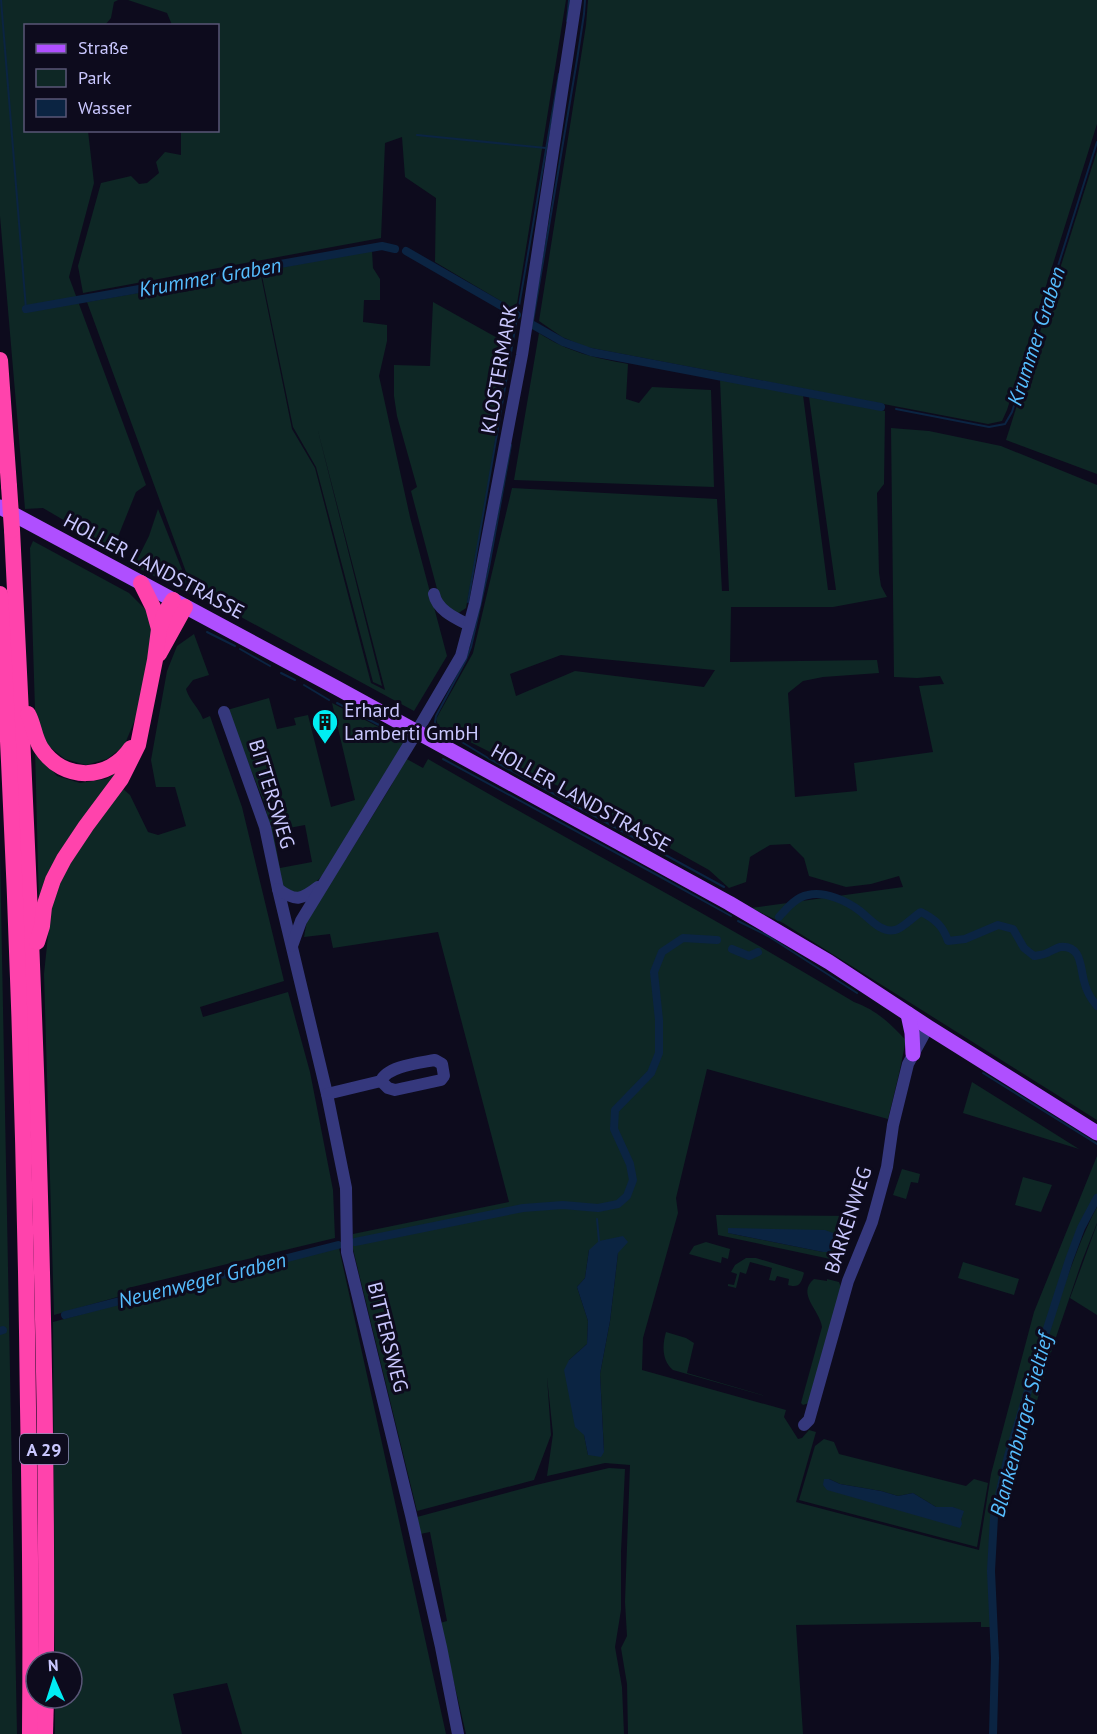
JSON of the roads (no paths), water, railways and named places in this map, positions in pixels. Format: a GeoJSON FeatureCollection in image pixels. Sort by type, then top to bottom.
{"type":"FeatureCollection","features":[{"type":"Feature","properties":{"kind":"highway","name":"A 29"},"geometry":{"type":"LineString","coordinates":[[0,360],[12,530],[33,954],[42,1236],[46,1650]]}},
{"type":"Feature","properties":{"kind":"highway"},"geometry":{"type":"LineString","coordinates":[[141,583],[153,607],[159,629]]}},
{"type":"Feature","properties":{"kind":"highway","name":"A 29"},"geometry":{"type":"LineString","coordinates":[[0,594],[17,933],[26,1226],[31,1631],[30,1734]]}},
{"type":"Feature","properties":{"kind":"highway"},"geometry":{"type":"LineString","coordinates":[[33,954],[53,880],[86,826],[121,779],[136,751],[155,660],[159,629],[166,611],[179,603]]}},
{"type":"Feature","properties":{"kind":"highway"},"geometry":{"type":"LineString","coordinates":[[155,660],[179,603]]}},
{"type":"Feature","properties":{"kind":"highway"},"geometry":{"type":"LineString","coordinates":[[21,701],[42,750],[53,762],[72,771],[94,773],[106,770],[129,751],[141,732]]}},
{"type":"Feature","properties":{"kind":"highway"},"geometry":{"type":"LineString","coordinates":[[45,1734],[46,1710]]}},
{"type":"Feature","properties":{"kind":"main road","name":"HOLLER LANDSTRASSE"},"geometry":{"type":"LineString","coordinates":[[0,507],[729,903],[829,962],[1097,1133]]}},
{"type":"Feature","properties":{"kind":"main road"},"geometry":{"type":"LineString","coordinates":[[908,1014],[913,1054]]}},
{"type":"Feature","properties":{"kind":"street","name":"KLOSTERMARK"},"geometry":{"type":"LineString","coordinates":[[417,732],[461,656],[470,625],[522,355],[576,0]]}},
{"type":"Feature","properties":{"kind":"street"},"geometry":{"type":"LineString","coordinates":[[434,594],[435,602],[453,617],[470,625]]}},
{"type":"Feature","properties":{"kind":"street","name":"BITTERSWEG"},"geometry":{"type":"LineString","coordinates":[[225,712],[265,827],[327,1094],[346,1188],[347,1252],[416,1537],[458,1734]]}},
{"type":"Feature","properties":{"kind":"street"},"geometry":{"type":"LineString","coordinates":[[292,947],[301,921],[417,732]]}},
{"type":"Feature","properties":{"kind":"street"},"geometry":{"type":"LineString","coordinates":[[278,889],[290,897],[303,898],[323,884]]}},
{"type":"Feature","properties":{"kind":"street","name":"BARKENWEG"},"geometry":{"type":"LineString","coordinates":[[804,1425],[809,1420],[849,1281],[872,1222],[887,1167],[893,1125],[908,1064],[928,1027]]}},
{"type":"Feature","properties":{"kind":"street"},"geometry":{"type":"LineString","coordinates":[[435,1060],[442,1064],[444,1076],[441,1080],[395,1090],[388,1089],[381,1081],[383,1075],[390,1070],[435,1060]]}},
{"type":"Feature","properties":{"kind":"street"},"geometry":{"type":"LineString","coordinates":[[327,1094],[381,1081]]}},
{"type":"Feature","properties":{"kind":"water"},"geometry":{"type":"Polygon","coordinates":[[[728,1228],[825,1230],[833,1233],[833,1247],[830,1252],[823,1252],[728,1233],[728,1228]]]}},
{"type":"Feature","properties":{"kind":"water"},"geometry":{"type":"Polygon","coordinates":[[[623,1236],[628,1242],[618,1253],[610,1321],[600,1374],[604,1452],[601,1457],[588,1455],[584,1435],[575,1427],[564,1370],[569,1360],[587,1344],[588,1321],[577,1287],[585,1278],[589,1250],[599,1241],[623,1236]]]}},
{"type":"Feature","properties":{"kind":"water"},"geometry":{"type":"Polygon","coordinates":[[[824,1479],[898,1496],[913,1493],[936,1507],[953,1507],[964,1511],[962,1524],[960,1528],[827,1490],[823,1485],[824,1479]]]}},
{"type":"Feature","properties":{"kind":"waterway"},"geometry":{"type":"LineString","coordinates":[[1,0],[26,309]]}},
{"type":"Feature","properties":{"kind":"waterway"},"geometry":{"type":"LineString","coordinates":[[567,21],[569,0]]}},
{"type":"Feature","properties":{"kind":"waterway"},"geometry":{"type":"LineString","coordinates":[[533,321],[585,0]]}},
{"type":"Feature","properties":{"kind":"waterway"},"geometry":{"type":"LineString","coordinates":[[468,602],[559,74]]}},
{"type":"Feature","properties":{"kind":"waterway"},"geometry":{"type":"LineString","coordinates":[[417,135],[546,148]]}},
{"type":"Feature","properties":{"kind":"waterway","name":"Krummer Graben"},"geometry":{"type":"LineString","coordinates":[[896,409],[989,427],[1005,424],[1012,412],[1097,142]]}},
{"type":"Feature","properties":{"kind":"waterway","name":"Krummer Graben"},"geometry":{"type":"LineString","coordinates":[[26,309],[382,246],[395,249]]}},
{"type":"Feature","properties":{"kind":"waterway","name":"Krummer Graben"},"geometry":{"type":"LineString","coordinates":[[406,251],[517,315]]}},
{"type":"Feature","properties":{"kind":"waterway","name":"Krummer Graben"},"geometry":{"type":"LineString","coordinates":[[533,325],[563,342],[591,352],[881,407]]}},
{"type":"Feature","properties":{"kind":"waterway"},"geometry":{"type":"LineString","coordinates":[[511,445],[489,567],[471,647],[436,716],[437,727],[488,758],[724,887]]}},
{"type":"Feature","properties":{"kind":"waterway"},"geometry":{"type":"LineString","coordinates":[[207,632],[235,646]]}},
{"type":"Feature","properties":{"kind":"waterway"},"geometry":{"type":"LineString","coordinates":[[240,649],[270,666]]}},
{"type":"Feature","properties":{"kind":"waterway"},"geometry":{"type":"LineString","coordinates":[[281,673],[295,680]]}},
{"type":"Feature","properties":{"kind":"waterway"},"geometry":{"type":"LineString","coordinates":[[304,685],[329,700]]}},
{"type":"Feature","properties":{"kind":"waterway"},"geometry":{"type":"LineString","coordinates":[[337,703],[400,736]]}},
{"type":"Feature","properties":{"kind":"waterway"},"geometry":{"type":"LineString","coordinates":[[443,759],[731,916]]}},
{"type":"Feature","properties":{"kind":"waterway","name":"Neuenweger Graben"},"geometry":{"type":"LineString","coordinates":[[779,917],[800,898],[821,894],[849,904],[876,925],[890,930],[901,927],[921,912],[938,924],[948,941],[965,939],[998,925],[1013,929],[1024,948],[1034,956],[1060,947],[1067,947],[1076,953],[1087,991],[1097,1006]]}},
{"type":"Feature","properties":{"kind":"waterway"},"geometry":{"type":"LineString","coordinates":[[738,921],[768,936],[857,993]]}},
{"type":"Feature","properties":{"kind":"waterway","name":"Neuenweger Graben"},"geometry":{"type":"LineString","coordinates":[[355,1242],[523,1208],[563,1205],[598,1208],[618,1204],[627,1196],[633,1180],[630,1164],[614,1129],[615,1110],[651,1073],[659,1053],[659,1020],[654,972],[662,952],[683,938],[717,940]]}},
{"type":"Feature","properties":{"kind":"waterway","name":"Neuenweger Graben"},"geometry":{"type":"LineString","coordinates":[[732,949],[749,956],[758,952]]}},
{"type":"Feature","properties":{"kind":"waterway"},"geometry":{"type":"LineString","coordinates":[[983,1073],[1097,1144]]}},
{"type":"Feature","properties":{"kind":"waterway","name":"Blankenburger Sieltief"},"geometry":{"type":"LineString","coordinates":[[993,1734],[995,1658],[991,1571],[994,1517],[1008,1456],[1069,1260],[1081,1228],[1097,1198]]}},
{"type":"Feature","properties":{"kind":"waterway","name":"Neuenweger Graben"},"geometry":{"type":"LineString","coordinates":[[597,1219],[599,1241]]}},
{"type":"Feature","properties":{"kind":"waterway","name":"Neuenweger Graben"},"geometry":{"type":"LineString","coordinates":[[65,1315],[338,1245]]}},
{"type":"Feature","properties":{"kind":"place","name":"Erhard Lamberti GmbH"},"geometry":{"type":"Point","coordinates":[325,745]}}]}
